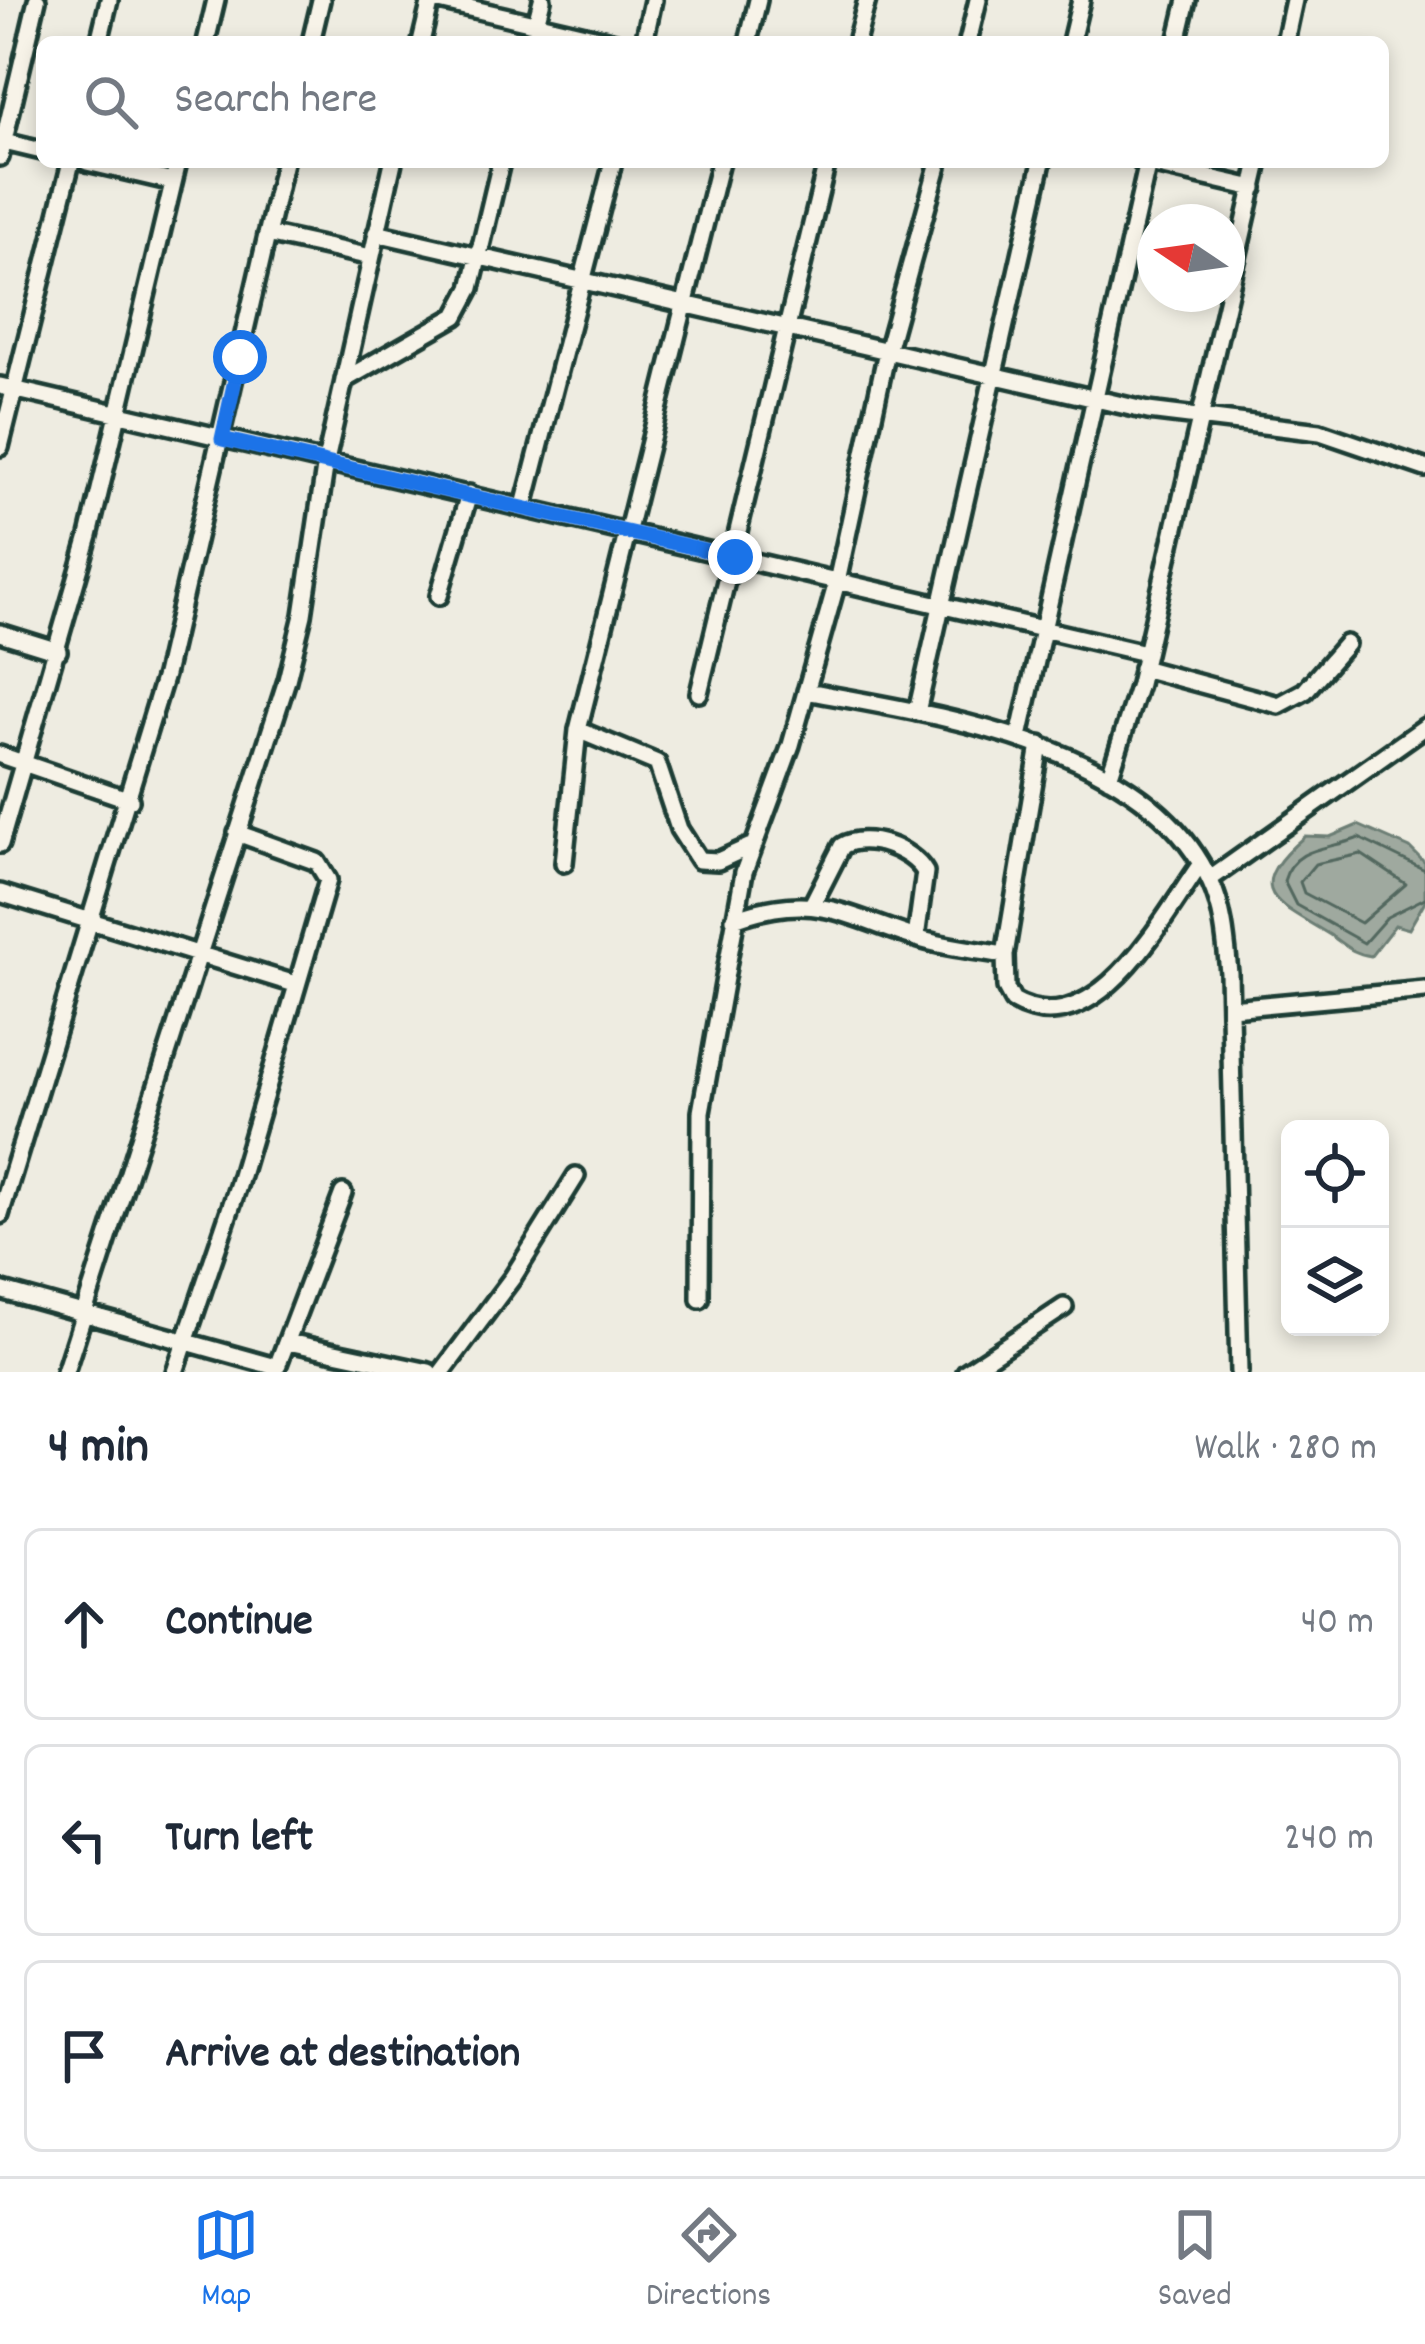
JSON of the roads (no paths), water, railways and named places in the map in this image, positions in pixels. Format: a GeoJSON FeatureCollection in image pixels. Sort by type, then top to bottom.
{"type":"FeatureCollection","features":[{"type":"Feature","properties":{"kind":"street"},"geometry":{"type":"LineString","coordinates":[[36,150],[1,146],[37,0]]}},
{"type":"Feature","properties":{"kind":"street"},"geometry":{"type":"LineString","coordinates":[[100,36],[109,0]]}},
{"type":"Feature","properties":{"kind":"street"},"geometry":{"type":"LineString","coordinates":[[207,36],[216,0]]}},
{"type":"Feature","properties":{"kind":"street"},"geometry":{"type":"LineString","coordinates":[[312,36],[321,0]]}},
{"type":"Feature","properties":{"kind":"street"},"geometry":{"type":"LineString","coordinates":[[423,36],[433,0],[590,36]]}},
{"type":"Feature","properties":{"kind":"street"},"geometry":{"type":"LineString","coordinates":[[533,36],[542,0]]}},
{"type":"Feature","properties":{"kind":"street"},"geometry":{"type":"LineString","coordinates":[[645,36],[653,0]]}},
{"type":"Feature","properties":{"kind":"street"},"geometry":{"type":"LineString","coordinates":[[749,36],[758,0]]}},
{"type":"Feature","properties":{"kind":"street"},"geometry":{"type":"LineString","coordinates":[[858,36],[867,0]]}},
{"type":"Feature","properties":{"kind":"street"},"geometry":{"type":"LineString","coordinates":[[969,36],[978,0]]}},
{"type":"Feature","properties":{"kind":"street"},"geometry":{"type":"LineString","coordinates":[[1072,36],[1081,0]]}},
{"type":"Feature","properties":{"kind":"street"},"geometry":{"type":"LineString","coordinates":[[1178,36],[1187,0]]}},
{"type":"Feature","properties":{"kind":"street"},"geometry":{"type":"LineString","coordinates":[[1286,36],[1294,0]]}},
{"type":"Feature","properties":{"kind":"street"},"geometry":{"type":"LineString","coordinates":[[0,447],[8,387],[69,168]]}},
{"type":"Feature","properties":{"kind":"street"},"geometry":{"type":"LineString","coordinates":[[113,168],[173,182]]}},
{"type":"Feature","properties":{"kind":"street"},"geometry":{"type":"LineString","coordinates":[[0,844],[58,651],[176,168]]}},
{"type":"Feature","properties":{"kind":"street"},"geometry":{"type":"LineString","coordinates":[[0,1215],[130,800],[222,439],[283,168]]}},
{"type":"Feature","properties":{"kind":"street"},"geometry":{"type":"LineString","coordinates":[[65,1372],[303,615],[326,461],[392,168]]}},
{"type":"Feature","properties":{"kind":"street"},"geometry":{"type":"LineString","coordinates":[[344,380],[456,316],[480,256],[500,168]]}},
{"type":"Feature","properties":{"kind":"street"},"geometry":{"type":"LineString","coordinates":[[524,506],[612,168]]}},
{"type":"Feature","properties":{"kind":"street"},"geometry":{"type":"LineString","coordinates":[[564,863],[578,730],[719,168]]}},
{"type":"Feature","properties":{"kind":"street"},"geometry":{"type":"LineString","coordinates":[[699,693],[826,168]]}},
{"type":"Feature","properties":{"kind":"street"},"geometry":{"type":"LineString","coordinates":[[700,1299],[701,1112],[734,919],[752,845],[806,691],[837,582],[887,351],[937,168]]}},
{"type":"Feature","properties":{"kind":"street"},"geometry":{"type":"LineString","coordinates":[[916,712],[1041,168]]}},
{"type":"Feature","properties":{"kind":"street"},"geometry":{"type":"LineString","coordinates":[[1019,737],[1144,168]]}},
{"type":"Feature","properties":{"kind":"street"},"geometry":{"type":"LineString","coordinates":[[1170,168],[1254,188]]}},
{"type":"Feature","properties":{"kind":"street"},"geometry":{"type":"LineString","coordinates":[[1109,778],[1144,660],[1258,168]]}},
{"type":"Feature","properties":{"kind":"street"},"geometry":{"type":"LineString","coordinates":[[376,233],[1199,422],[1319,432],[1425,468]]}},
{"type":"Feature","properties":{"kind":"street"},"geometry":{"type":"LineString","coordinates":[[267,234],[371,257]]}},
{"type":"Feature","properties":{"kind":"street"},"geometry":{"type":"LineString","coordinates":[[8,387],[1044,628],[1279,705],[1305,691],[1346,644]]}},
{"type":"Feature","properties":{"kind":"street"},"geometry":{"type":"LineString","coordinates":[[439,596],[469,494]]}},
{"type":"Feature","properties":{"kind":"street"},"geometry":{"type":"LineString","coordinates":[[0,633],[58,651]]}},
{"type":"Feature","properties":{"kind":"street"},"geometry":{"type":"LineString","coordinates":[[806,691],[916,712],[1040,745],[1109,778],[1154,813],[1205,872],[1226,941],[1231,1008],[1239,1372]]}},
{"type":"Feature","properties":{"kind":"street"},"geometry":{"type":"LineString","coordinates":[[1040,745],[1005,955],[1006,988],[1013,1001],[1047,1010],[1087,1000],[1129,965],[1205,872],[1424,726]]}},
{"type":"Feature","properties":{"kind":"street"},"geometry":{"type":"LineString","coordinates":[[578,730],[656,763],[679,829],[699,860],[718,861],[752,845]]}},
{"type":"Feature","properties":{"kind":"street"},"geometry":{"type":"LineString","coordinates":[[0,754],[130,800]]}},
{"type":"Feature","properties":{"kind":"street"},"geometry":{"type":"LineString","coordinates":[[175,1372],[238,1186],[327,874],[311,859],[237,833]]}},
{"type":"Feature","properties":{"kind":"street"},"geometry":{"type":"LineString","coordinates":[[813,903],[842,846],[859,840],[889,846],[919,862],[925,872],[916,938]]}},
{"type":"Feature","properties":{"kind":"street"},"geometry":{"type":"LineString","coordinates":[[0,893],[295,984]]}},
{"type":"Feature","properties":{"kind":"street"},"geometry":{"type":"LineString","coordinates":[[734,919],[777,905],[813,903],[916,938],[1005,955]]}},
{"type":"Feature","properties":{"kind":"street"},"geometry":{"type":"LineString","coordinates":[[1231,1008],[1425,990]]}},
{"type":"Feature","properties":{"kind":"street"},"geometry":{"type":"LineString","coordinates":[[442,1372],[513,1277],[576,1176]]}},
{"type":"Feature","properties":{"kind":"street"},"geometry":{"type":"LineString","coordinates":[[0,1290],[276,1369],[343,1193]]}},
{"type":"Feature","properties":{"kind":"street"},"geometry":{"type":"LineString","coordinates":[[966,1372],[1064,1307]]}},
{"type":"Feature","properties":{"kind":"street"},"geometry":{"type":"LineString","coordinates":[[288,1342],[361,1363],[429,1372]]}},
{"type":"Feature","properties":{"kind":"water"},"geometry":{"type":"Polygon","coordinates":[[[1358,825],[1410,848],[1425,863],[1425,901],[1409,929],[1395,925],[1371,956],[1353,951],[1282,905],[1270,884],[1273,871],[1305,836],[1330,837],[1358,825]]]}}]}
